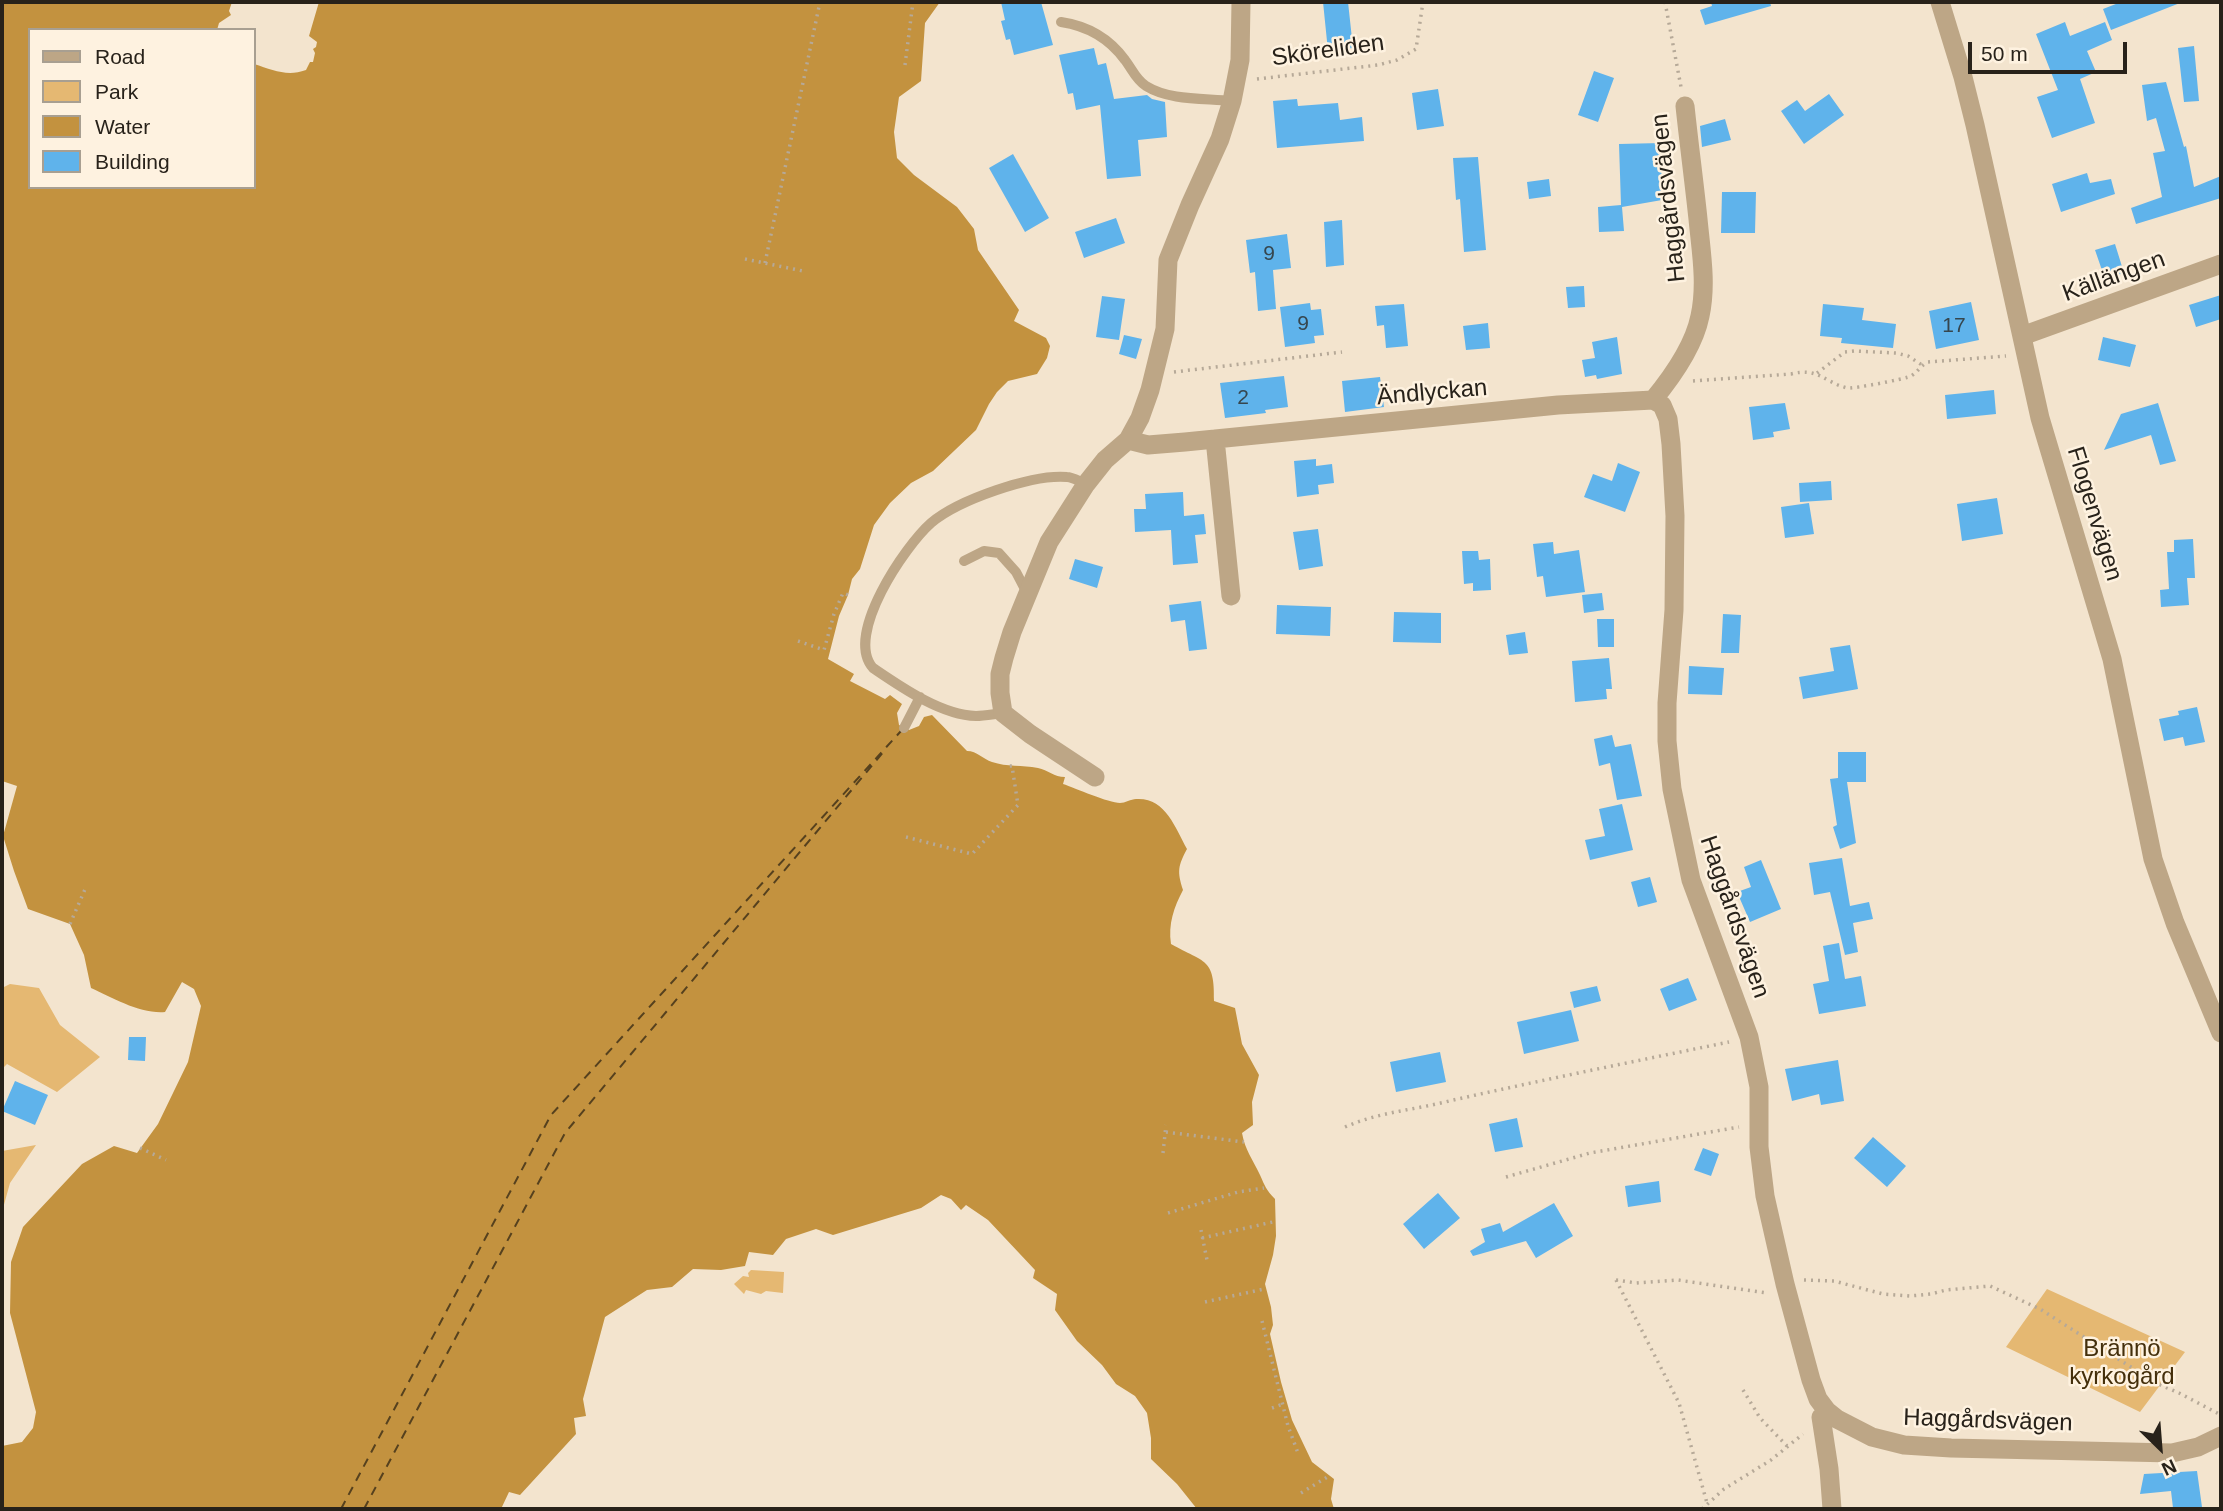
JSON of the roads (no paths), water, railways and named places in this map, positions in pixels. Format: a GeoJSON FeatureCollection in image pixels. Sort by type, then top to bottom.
{"type":"FeatureCollection","features":[{"type":"Feature","properties":{"kind":"street"},"geometry":{"type":"LineString","coordinates":[[1096,777],[1003,713],[1000,674],[1012,632],[1049,542],[1086,484],[1105,460],[1128,440],[1140,418],[1155,374],[1165,329],[1168,260],[1220,139],[1232,101],[1240,60],[1241,2]]}},
{"type":"Feature","properties":{"kind":"street","name":"Flogenvägen"},"geometry":{"type":"LineString","coordinates":[[1940,2],[1963,77],[2048,447],[2112,659],[2153,859],[2175,923],[2221,1033]]}},
{"type":"Feature","properties":{"kind":"street","name":"Haggårdsvägen"},"geometry":{"type":"LineString","coordinates":[[1685,106],[1702,259],[1703,297],[1695,333],[1653,400],[1662,405],[1668,419],[1675,516],[1675,610],[1667,703],[1668,758],[1691,880],[1749,1037],[1759,1087],[1759,1147],[1765,1196],[1786,1290],[1818,1399],[1837,1419],[1872,1437],[1904,1445],[2172,1453],[2198,1447],[2221,1436]]}},
{"type":"Feature","properties":{"kind":"street","name":"Källängen"},"geometry":{"type":"LineString","coordinates":[[2024,345],[2221,264]]}},
{"type":"Feature","properties":{"kind":"street","name":"Ändlyckan"},"geometry":{"type":"LineString","coordinates":[[1128,440],[1148,445],[1558,405],[1653,400]]}},
{"type":"Feature","properties":{"kind":"street"},"geometry":{"type":"LineString","coordinates":[[1215,439],[1231,596]]}},
{"type":"Feature","properties":{"kind":"street"},"geometry":{"type":"LineString","coordinates":[[1821,1417],[1832,1509]]}},
{"type":"Feature","properties":{"kind":"lane"},"geometry":{"type":"LineString","coordinates":[[1061,22],[1076,24],[1106,40],[1145,85],[1180,97],[1232,101]]}},
{"type":"Feature","properties":{"kind":"lane"},"geometry":{"type":"LineString","coordinates":[[1003,713],[976,716],[959,714],[919,697],[873,668],[867,662],[866,653],[869,619],[897,565],[918,537],[932,523],[956,507],[987,494],[1045,478],[1069,477],[1086,484]]}},
{"type":"Feature","properties":{"kind":"lane"},"geometry":{"type":"LineString","coordinates":[[964,561],[984,551],[999,553],[1016,572],[1028,594]]}},
{"type":"Feature","properties":{"kind":"lane"},"geometry":{"type":"LineString","coordinates":[[904,728],[919,697]]}},
{"type":"Feature","properties":{"kind":"water"},"geometry":{"type":"Polygon","coordinates":[[[2,2],[232,2],[229,11],[231,15],[219,23],[218,28],[28,28],[28,189],[256,189],[256,65],[286,73],[306,70],[310,62],[313,62],[315,53],[313,49],[317,42],[309,36],[319,2],[940,2],[925,23],[921,81],[899,97],[894,132],[897,158],[914,175],[957,207],[974,229],[978,250],[1019,310],[1014,321],[1046,338],[1050,346],[1047,358],[1037,374],[1008,381],[989,404],[976,430],[933,471],[911,483],[890,503],[874,525],[860,569],[852,579],[839,616],[828,659],[854,674],[850,681],[885,699],[890,695],[902,704],[897,713],[899,725],[909,730],[919,726],[924,717],[932,715],[967,751],[989,761],[1038,768],[1065,777],[1063,784],[1108,801],[1120,803],[1134,799],[1155,803],[1173,823],[1187,849],[1179,869],[1183,890],[1172,916],[1171,944],[1200,959],[1210,969],[1214,1001],[1235,1008],[1242,1044],[1259,1075],[1252,1102],[1253,1125],[1242,1133],[1247,1150],[1275,1199],[1276,1236],[1265,1284],[1273,1325],[1270,1334],[1292,1420],[1312,1462],[1334,1479],[1331,1499],[1334,1509],[1197,1509],[1177,1484],[1151,1459],[1147,1413],[1135,1396],[1116,1384],[1102,1365],[1077,1341],[1055,1310],[1057,1294],[1033,1278],[1035,1270],[988,1220],[966,1205],[961,1210],[951,1199],[941,1195],[921,1208],[833,1235],[816,1229],[786,1239],[773,1255],[749,1252],[745,1266],[721,1270],[693,1269],[672,1287],[647,1290],[605,1317],[583,1399],[586,1416],[574,1418],[576,1434],[520,1495],[509,1492],[501,1509],[2,1509],[2,1446],[22,1442],[33,1428],[36,1412],[10,1313],[11,1262],[23,1227],[82,1164],[114,1146],[137,1153],[158,1124],[188,1062],[201,1006],[194,989],[182,982],[165,1012],[136,1008],[91,988],[84,955],[70,924],[28,909],[3,836],[17,786],[2,781],[2,2]]]}},
{"type":"Feature","properties":{"kind":"park label","name":"Brännö kyrkogård"},"geometry":{"type":"Point","coordinates":[2122,1363]}}]}
